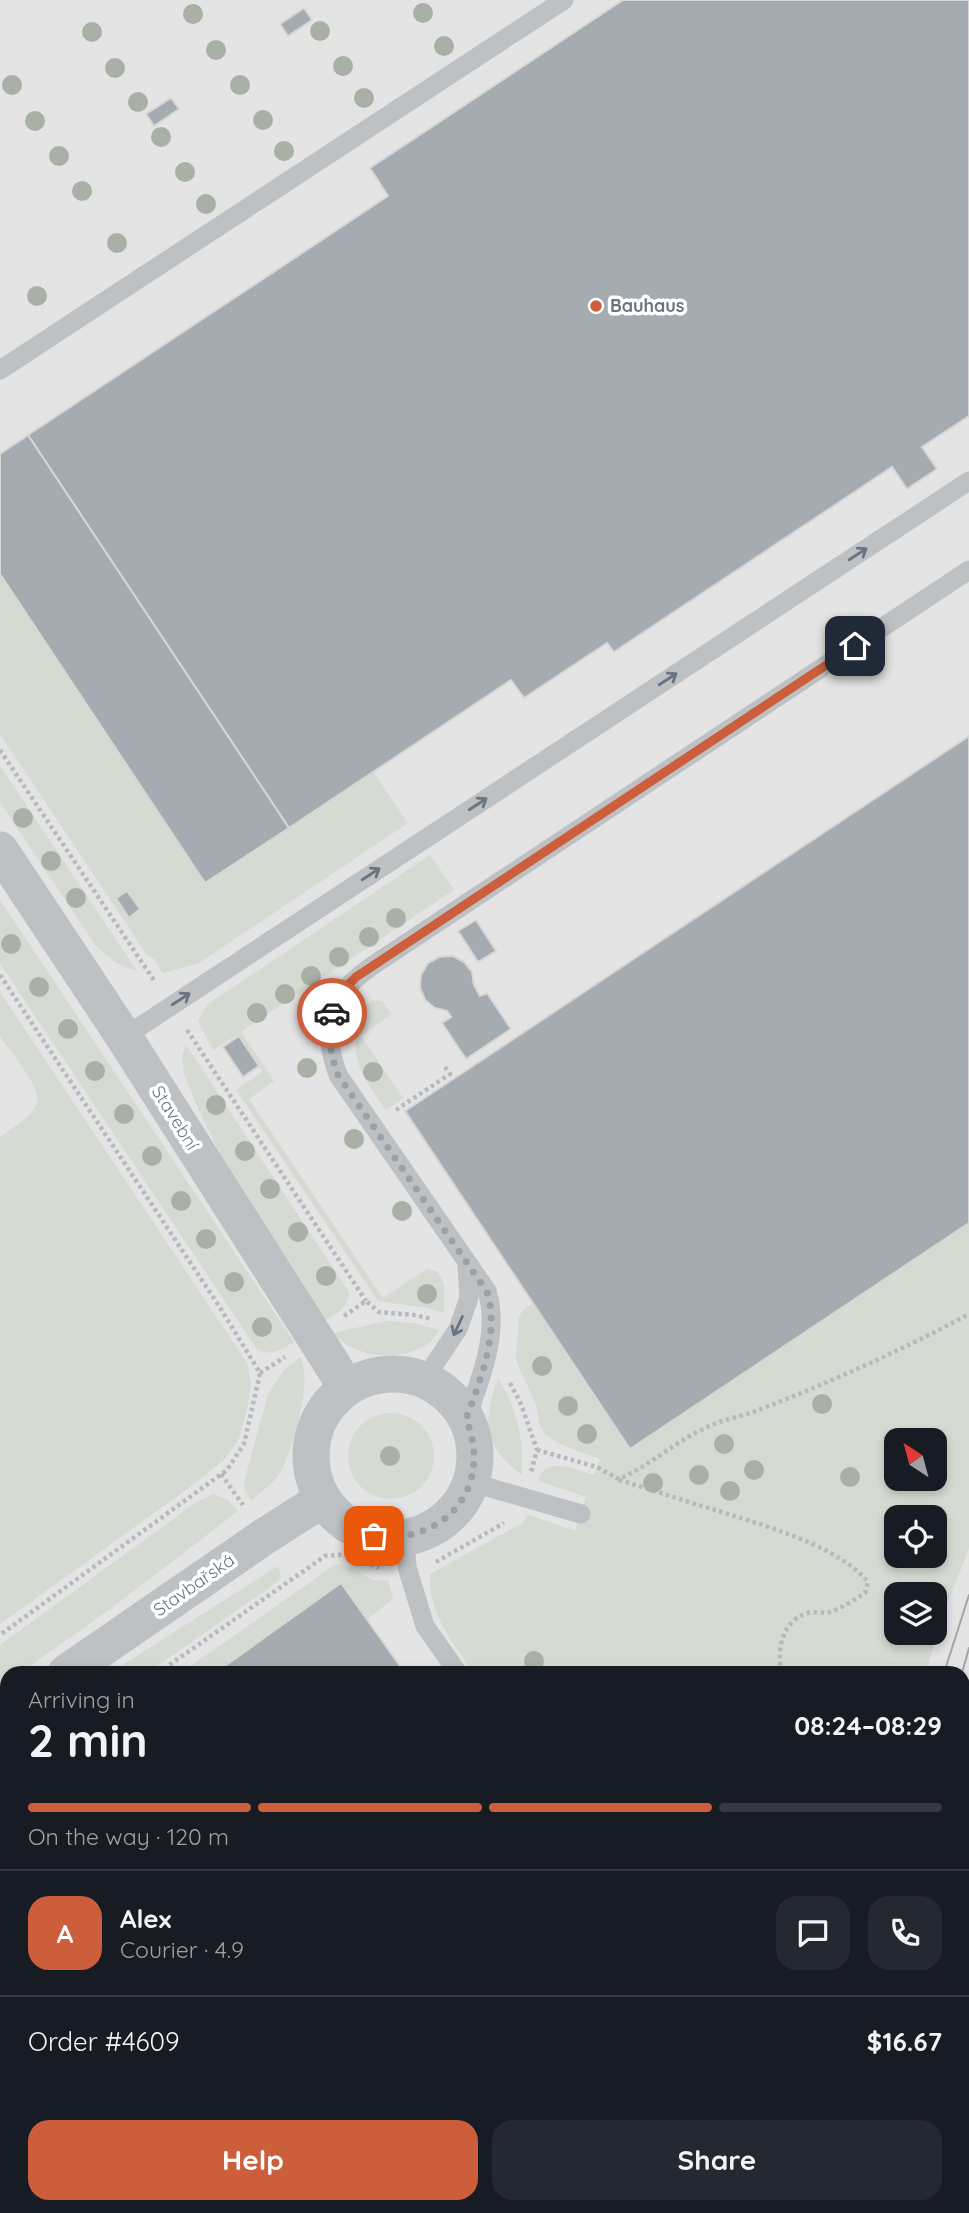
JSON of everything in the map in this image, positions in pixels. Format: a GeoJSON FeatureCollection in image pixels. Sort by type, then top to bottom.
{"type":"FeatureCollection","features":[{"type":"Feature","properties":{"kind":"street","name":"Stavební"},"geometry":{"type":"LineString","coordinates":[[0,850],[124,1037],[347,1388]]}},
{"type":"Feature","properties":{"kind":"street"},"geometry":{"type":"LineString","coordinates":[[392,1374],[424,1380],[448,1395],[466,1419],[474,1450],[470,1482],[464,1496],[445,1519],[419,1533],[406,1552],[358,1531],[338,1517],[323,1499],[315,1483],[311,1448],[315,1430],[323,1414],[347,1388],[361,1380],[392,1374]]}},
{"type":"Feature","properties":{"kind":"street","name":"Stavbařská"},"geometry":{"type":"LineString","coordinates":[[76,1666],[323,1499]]}},
{"type":"Feature","properties":{"kind":"lane"},"geometry":{"type":"LineString","coordinates":[[0,370],[564,0]]}},
{"type":"Feature","properties":{"kind":"lane"},"geometry":{"type":"LineString","coordinates":[[124,1037],[969,481]]}},
{"type":"Feature","properties":{"kind":"lane"},"geometry":{"type":"LineString","coordinates":[[466,1419],[482,1371],[492,1308],[487,1292],[338,1075],[330,1052],[328,1030],[332,1010],[340,993],[356,977],[375,964],[969,570]]}},
{"type":"Feature","properties":{"kind":"lane"},"geometry":{"type":"LineString","coordinates":[[424,1380],[458,1329],[469,1298],[467,1264]]}},
{"type":"Feature","properties":{"kind":"lane"},"geometry":{"type":"LineString","coordinates":[[470,1482],[581,1514]]}},
{"type":"Feature","properties":{"kind":"lane"},"geometry":{"type":"LineString","coordinates":[[406,1552],[425,1626],[453,1666]]}},
{"type":"Feature","properties":{"kind":"path"},"geometry":{"type":"LineString","coordinates":[[0,975],[219,1306],[260,1373],[244,1444],[227,1470],[0,1634]]}},
{"type":"Feature","properties":{"kind":"path"},"geometry":{"type":"LineString","coordinates":[[619,1479],[708,1426],[755,1411],[860,1366],[969,1314]]}},
{"type":"Feature","properties":{"kind":"path"},"geometry":{"type":"LineString","coordinates":[[260,1373],[291,1353]]}},
{"type":"Feature","properties":{"kind":"path"},"geometry":{"type":"LineString","coordinates":[[169,1666],[325,1556],[349,1554],[384,1570],[406,1552],[436,1562],[519,1515],[537,1450],[597,1467],[619,1479],[801,1540],[858,1569],[868,1582],[865,1593],[828,1613],[808,1613],[793,1622],[780,1640],[780,1666]]}},
{"type":"Feature","properties":{"kind":"shaded area"},"geometry":{"type":"Polygon","coordinates":[[[0,0],[969,0],[969,1223],[630,1449],[575,1531],[518,1666],[0,1666],[0,0]]]}},
{"type":"Feature","properties":{"kind":"shaded area"},"geometry":{"type":"Polygon","coordinates":[[[0,574],[205,883],[373,771],[408,823],[199,963],[163,973],[154,959],[147,955],[0,734],[0,574]]]}},
{"type":"Feature","properties":{"kind":"shaded area"},"geometry":{"type":"Polygon","coordinates":[[[0,766],[137,971],[116,963],[96,946],[0,802],[0,766]]]}},
{"type":"Feature","properties":{"kind":"shaded area"},"geometry":{"type":"Polygon","coordinates":[[[430,855],[454,890],[241,1032],[274,1081],[249,1099],[383,1298],[427,1269],[438,1272],[444,1284],[444,1313],[378,1301],[236,1090],[262,1072],[237,1035],[213,1050],[198,1021],[207,1005],[430,855]]]}},
{"type":"Feature","properties":{"kind":"shaded area"},"geometry":{"type":"Polygon","coordinates":[[[0,900],[294,1342],[271,1352],[256,1348],[0,963],[0,900]]]}},
{"type":"Feature","properties":{"kind":"shaded area"},"geometry":{"type":"Polygon","coordinates":[[[0,992],[247,1363],[251,1381],[240,1437],[224,1460],[0,1624],[0,1137],[27,1116],[37,1100],[32,1082],[0,1036],[0,992]]]}},
{"type":"Feature","properties":{"kind":"shaded area"},"geometry":{"type":"Polygon","coordinates":[[[373,1000],[382,1001],[392,1014],[361,1036],[403,1098],[386,1110],[367,1082],[356,1053],[355,1041],[359,1021],[364,1009],[373,1000]]]}},
{"type":"Feature","properties":{"kind":"shaded area"},"geometry":{"type":"Polygon","coordinates":[[[186,1045],[349,1292],[344,1307],[323,1321],[236,1186],[184,1073],[182,1055],[186,1045]]]}},
{"type":"Feature","properties":{"kind":"shaded area"},"geometry":{"type":"Polygon","coordinates":[[[969,1223],[969,1549],[947,1605],[947,1582],[884,1582],[884,1645],[934,1645],[928,1666],[469,1666],[443,1627],[433,1602],[430,1574],[522,1523],[528,1515],[575,1531],[586,1497],[538,1481],[547,1468],[554,1466],[594,1475],[600,1459],[560,1444],[547,1436],[540,1426],[536,1405],[516,1360],[519,1317],[523,1310],[533,1303],[630,1449],[969,1223]]]}},
{"type":"Feature","properties":{"kind":"shaded area"},"geometry":{"type":"Polygon","coordinates":[[[386,1321],[413,1323],[440,1330],[430,1342],[418,1349],[392,1355],[379,1355],[353,1348],[333,1333],[386,1321]]]}},
{"type":"Feature","properties":{"kind":"shaded area"},"geometry":{"type":"Polygon","coordinates":[[[300,1357],[304,1367],[303,1398],[290,1451],[276,1478],[251,1501],[244,1488],[245,1479],[268,1394],[284,1370],[300,1357]]]}},
{"type":"Feature","properties":{"kind":"shaded area"},"geometry":{"type":"Polygon","coordinates":[[[498,1378],[518,1424],[522,1475],[499,1454],[489,1432],[490,1407],[498,1378]]]}},
{"type":"Feature","properties":{"kind":"shaded area"},"geometry":{"type":"Polygon","coordinates":[[[391,1413],[408,1416],[422,1425],[431,1439],[434,1456],[431,1473],[422,1487],[408,1496],[391,1499],[374,1496],[360,1487],[351,1473],[348,1456],[351,1439],[360,1425],[374,1416],[391,1413]]]}},
{"type":"Feature","properties":{"kind":"shaded area"},"geometry":{"type":"Polygon","coordinates":[[[213,1494],[228,1500],[238,1511],[113,1607],[30,1666],[0,1666],[0,1645],[198,1501],[213,1494]]]}},
{"type":"Feature","properties":{"kind":"shaded area"},"geometry":{"type":"Polygon","coordinates":[[[969,1549],[969,1666],[928,1666],[934,1645],[947,1645],[947,1605],[969,1549]]]}},
{"type":"Feature","properties":{"kind":"shaded area"},"geometry":{"type":"Polygon","coordinates":[[[336,1564],[351,1568],[373,1580],[388,1580],[393,1599],[367,1619],[341,1583],[225,1666],[191,1666],[336,1564]]]}},
{"type":"Feature","properties":{"kind":"shaded area"},"geometry":{"type":"Polygon","coordinates":[[[278,1566],[281,1576],[279,1581],[157,1666],[121,1666],[278,1566]]]}},
{"type":"Feature","properties":{"kind":"building","name":"Bauhaus"},"geometry":{"type":"Polygon","coordinates":[[[623,0],[969,0],[969,416],[922,447],[937,469],[907,489],[892,467],[614,652],[607,643],[524,698],[511,680],[289,828],[28,435],[388,196],[370,168],[623,0]]]}},
{"type":"Feature","properties":{"kind":"building"},"geometry":{"type":"Polygon","coordinates":[[[304,8],[312,20],[288,36],[280,24],[304,8]]]}},
{"type":"Feature","properties":{"kind":"building"},"geometry":{"type":"Polygon","coordinates":[[[171,98],[179,109],[154,126],[146,114],[171,98]]]}},
{"type":"Feature","properties":{"kind":"building"},"geometry":{"type":"Polygon","coordinates":[[[28,435],[289,828],[205,883],[0,574],[0,454],[28,435]]]}},
{"type":"Feature","properties":{"kind":"building"},"geometry":{"type":"Polygon","coordinates":[[[969,736],[969,1223],[630,1449],[405,1111],[969,736]]]}},
{"type":"Feature","properties":{"kind":"building"},"geometry":{"type":"Polygon","coordinates":[[[127,891],[140,909],[129,918],[116,898],[127,891]]]}},
{"type":"Feature","properties":{"kind":"building"},"geometry":{"type":"Polygon","coordinates":[[[476,920],[496,951],[478,962],[458,931],[476,920]]]}},
{"type":"Feature","properties":{"kind":"building"},"geometry":{"type":"Polygon","coordinates":[[[453,956],[464,962],[472,972],[474,985],[480,996],[487,993],[511,1029],[466,1059],[442,1023],[451,1017],[447,1011],[435,1008],[425,1000],[420,988],[421,975],[428,963],[439,957],[453,956]]]}},
{"type":"Feature","properties":{"kind":"building"},"geometry":{"type":"Polygon","coordinates":[[[239,1036],[259,1066],[243,1077],[223,1047],[239,1036]]]}},
{"type":"Feature","properties":{"kind":"building"},"geometry":{"type":"Polygon","coordinates":[[[341,1583],[400,1666],[225,1666],[341,1583]]]}},
{"type":"Feature","properties":{"kind":"tram line"},"geometry":{"type":"LineString","coordinates":[[946,1666],[969,1595]]}},
{"type":"Feature","properties":{"kind":"tram line"},"geometry":{"type":"LineString","coordinates":[[964,1666],[969,1648]]}},
{"type":"Feature","properties":{"kind":"way so far"},"geometry":{"type":"LineString","coordinates":[[332,1013],[328,1030],[330,1052],[338,1075],[487,1292],[492,1308],[482,1371],[466,1419],[472,1434],[474,1466],[464,1496],[445,1519],[433,1527],[405,1537],[374,1536]]}},
{"type":"Feature","properties":{"kind":"place","name":"Bauhaus"},"geometry":{"type":"Point","coordinates":[596,306]}},
{"type":"Feature","properties":{"kind":"route"},"geometry":{"type":"LineString","coordinates":[[332,1013],[340,993],[356,977],[855,646]]}}]}
